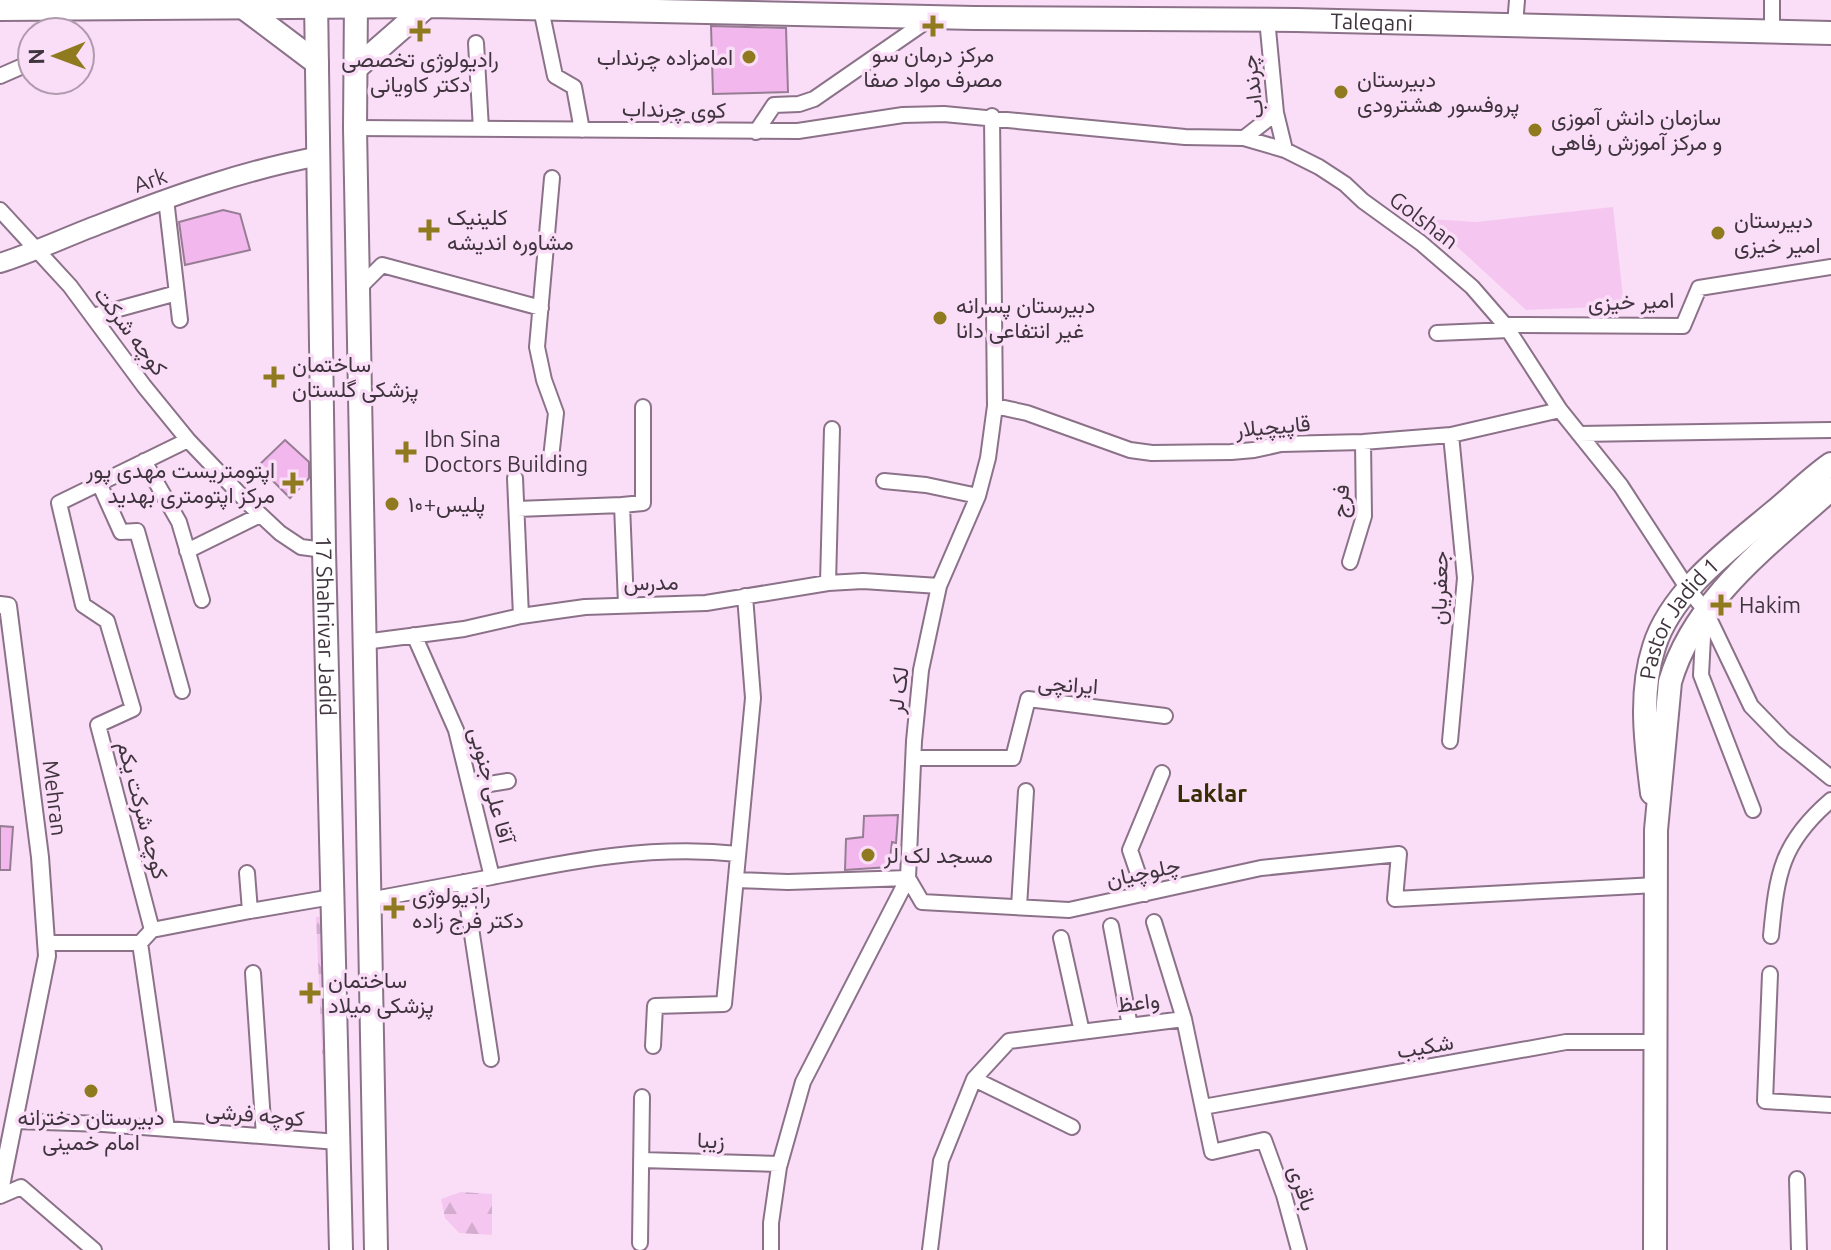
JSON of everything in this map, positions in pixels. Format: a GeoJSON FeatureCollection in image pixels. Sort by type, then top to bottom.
{"type":"FeatureCollection","features":[{"type":"Feature","properties":{"kind":"main road","name":"17 Shahrivar Jadid"},"geometry":{"type":"LineString","coordinates":[[316,3],[324,550],[341,1250]]}},
{"type":"Feature","properties":{"kind":"main road","name":"17 Shahrivar Jadid"},"geometry":{"type":"LineString","coordinates":[[356,3],[355,128],[376,1250]]}},
{"type":"Feature","properties":{"kind":"main road","name":"Taleqani"},"geometry":{"type":"LineString","coordinates":[[0,9],[162,4],[422,3],[541,9],[618,5],[933,17],[979,9],[1831,33]]}},
{"type":"Feature","properties":{"kind":"main road"},"geometry":{"type":"LineString","coordinates":[[355,69],[422,3]]}},
{"type":"Feature","properties":{"kind":"main road"},"geometry":{"type":"LineString","coordinates":[[237,4],[317,63]]}},
{"type":"Feature","properties":{"kind":"main road","name":"Ark"},"geometry":{"type":"LineString","coordinates":[[0,263],[39,251],[91,227],[166,199],[249,171],[320,156]]}},
{"type":"Feature","properties":{"kind":"main road","name":"Pastor Jadid 1"},"geometry":{"type":"LineString","coordinates":[[1656,830],[1646,749],[1645,698],[1654,645],[1688,589],[1726,552],[1831,464]]}},
{"type":"Feature","properties":{"kind":"main road","name":"Pastor Jadid 1"},"geometry":{"type":"LineString","coordinates":[[1655,1250],[1656,830],[1670,682],[1676,661],[1705,610],[1730,582],[1831,489]]}},
{"type":"Feature","properties":{"kind":"street"},"geometry":{"type":"LineString","coordinates":[[1515,25],[1517,0]]}},
{"type":"Feature","properties":{"kind":"street"},"geometry":{"type":"LineString","coordinates":[[1772,0],[1772,31]]}},
{"type":"Feature","properties":{"kind":"street"},"geometry":{"type":"LineString","coordinates":[[541,9],[555,76],[574,87],[582,130]]}},
{"type":"Feature","properties":{"kind":"street"},"geometry":{"type":"LineString","coordinates":[[756,132],[774,105],[799,104],[814,99],[933,17]]}},
{"type":"Feature","properties":{"kind":"street","name":"چرنداب"},"geometry":{"type":"LineString","coordinates":[[1267,19],[1276,113],[1285,150]]}},
{"type":"Feature","properties":{"kind":"street"},"geometry":{"type":"LineString","coordinates":[[476,43],[481,129]]}},
{"type":"Feature","properties":{"kind":"street"},"geometry":{"type":"LineString","coordinates":[[1244,138],[1276,113]]}},
{"type":"Feature","properties":{"kind":"street","name":"کوی چرنداب"},"geometry":{"type":"LineString","coordinates":[[355,128],[756,132],[798,131],[903,115],[992,116]]}},
{"type":"Feature","properties":{"kind":"street","name":"Golshan"},"geometry":{"type":"LineString","coordinates":[[992,116],[1185,137],[1244,138],[1285,150],[1319,167],[1421,243],[1472,287],[1507,328],[1560,410],[1621,486],[1705,610]]}},
{"type":"Feature","properties":{"kind":"street","name":"لک لر"},"geometry":{"type":"LineString","coordinates":[[771,1250],[771,1223],[780,1164],[803,1082],[908,878],[921,670],[939,586],[978,496],[988,458],[995,406],[992,116]]}},
{"type":"Feature","properties":{"kind":"street"},"geometry":{"type":"LineString","coordinates":[[551,458],[556,413],[544,380],[537,347],[552,178]]}},
{"type":"Feature","properties":{"kind":"street"},"geometry":{"type":"LineString","coordinates":[[166,199],[180,320]]}},
{"type":"Feature","properties":{"kind":"street","name":"کوچه شرکت"},"geometry":{"type":"LineString","coordinates":[[0,210],[93,316],[188,440],[280,533],[301,547],[324,550]]}},
{"type":"Feature","properties":{"kind":"street"},"geometry":{"type":"LineString","coordinates":[[358,289],[382,265],[541,308]]}},
{"type":"Feature","properties":{"kind":"street","name":"امیر خیزی"},"geometry":{"type":"LineString","coordinates":[[1507,328],[1683,326],[1699,288],[1831,267]]}},
{"type":"Feature","properties":{"kind":"street"},"geometry":{"type":"LineString","coordinates":[[93,316],[177,293]]}},
{"type":"Feature","properties":{"kind":"street"},"geometry":{"type":"LineString","coordinates":[[1437,333],[1507,328]]}},
{"type":"Feature","properties":{"kind":"street","name":"قاپیچیلار"},"geometry":{"type":"LineString","coordinates":[[995,406],[1027,413],[1130,450],[1152,453],[1231,452],[1281,444],[1451,435],[1560,410]]}},
{"type":"Feature","properties":{"kind":"street"},"geometry":{"type":"LineString","coordinates":[[517,509],[643,503],[643,407]]}},
{"type":"Feature","properties":{"kind":"street"},"geometry":{"type":"LineString","coordinates":[[828,583],[832,429]]}},
{"type":"Feature","properties":{"kind":"street"},"geometry":{"type":"LineString","coordinates":[[1579,434],[1831,430]]}},
{"type":"Feature","properties":{"kind":"street","name":"جعفریان"},"geometry":{"type":"LineString","coordinates":[[1450,741],[1465,578],[1451,435]]}},
{"type":"Feature","properties":{"kind":"street"},"geometry":{"type":"LineString","coordinates":[[182,691],[137,531],[121,532],[99,483],[188,440]]}},
{"type":"Feature","properties":{"kind":"street","name":"فرج"},"geometry":{"type":"LineString","coordinates":[[1350,562],[1364,516],[1363,442]]}},
{"type":"Feature","properties":{"kind":"street"},"geometry":{"type":"LineString","coordinates":[[144,461],[179,522],[202,600]]}},
{"type":"Feature","properties":{"kind":"street"},"geometry":{"type":"LineString","coordinates":[[515,478],[521,616]]}},
{"type":"Feature","properties":{"kind":"street"},"geometry":{"type":"LineString","coordinates":[[884,481],[926,485],[978,496]]}},
{"type":"Feature","properties":{"kind":"street","name":"کوچه شرکت یکم"},"geometry":{"type":"LineString","coordinates":[[99,483],[59,503],[83,605],[107,621],[133,709],[98,725],[152,930]]}},
{"type":"Feature","properties":{"kind":"street"},"geometry":{"type":"LineString","coordinates":[[622,505],[626,604]]}},
{"type":"Feature","properties":{"kind":"street"},"geometry":{"type":"LineString","coordinates":[[187,551],[260,515]]}},
{"type":"Feature","properties":{"kind":"street","name":"مدرس"},"geometry":{"type":"LineString","coordinates":[[364,642],[464,629],[521,616],[626,604],[706,603],[828,583],[863,581],[939,586]]}},
{"type":"Feature","properties":{"kind":"street"},"geometry":{"type":"LineString","coordinates":[[653,1046],[655,1006],[724,1004],[753,698],[745,596]]}},
{"type":"Feature","properties":{"kind":"street","name":"Mehran"},"geometry":{"type":"LineString","coordinates":[[0,605],[8,606],[39,844],[47,943],[43,981],[0,1194]]}},
{"type":"Feature","properties":{"kind":"street"},"geometry":{"type":"LineString","coordinates":[[1705,610],[1751,706],[1784,740],[1831,778]]}},
{"type":"Feature","properties":{"kind":"street"},"geometry":{"type":"LineString","coordinates":[[1705,610],[1701,675],[1753,810]]}},
{"type":"Feature","properties":{"kind":"street","name":"آقا علی جنوبی"},"geometry":{"type":"LineString","coordinates":[[369,900],[492,877],[456,730],[414,635]]}},
{"type":"Feature","properties":{"kind":"street","name":"ایرانچی"},"geometry":{"type":"LineString","coordinates":[[914,758],[1013,758],[1028,699],[1165,716]]}},
{"type":"Feature","properties":{"kind":"street"},"geometry":{"type":"LineString","coordinates":[[1145,894],[1130,850],[1162,773]]}},
{"type":"Feature","properties":{"kind":"street"},"geometry":{"type":"LineString","coordinates":[[471,787],[508,781]]}},
{"type":"Feature","properties":{"kind":"street"},"geometry":{"type":"LineString","coordinates":[[1019,907],[1026,791]]}},
{"type":"Feature","properties":{"kind":"street"},"geometry":{"type":"LineString","coordinates":[[1771,936],[1783,858],[1810,818],[1831,800]]}},
{"type":"Feature","properties":{"kind":"street"},"geometry":{"type":"LineString","coordinates":[[492,877],[570,861],[634,853],[694,849],[738,854]]}},
{"type":"Feature","properties":{"kind":"street","name":"چلوچیان"},"geometry":{"type":"LineString","coordinates":[[908,878],[922,902],[1069,910],[1261,868],[1399,854],[1395,899],[1656,885]]}},
{"type":"Feature","properties":{"kind":"street"},"geometry":{"type":"LineString","coordinates":[[247,873],[250,911]]}},
{"type":"Feature","properties":{"kind":"street"},"geometry":{"type":"LineString","coordinates":[[736,880],[788,882],[908,878]]}},
{"type":"Feature","properties":{"kind":"street"},"geometry":{"type":"LineString","coordinates":[[464,882],[491,1059]]}},
{"type":"Feature","properties":{"kind":"street"},"geometry":{"type":"LineString","coordinates":[[47,943],[140,943],[152,930],[332,897]]}},
{"type":"Feature","properties":{"kind":"street"},"geometry":{"type":"LineString","coordinates":[[1154,922],[1184,1019]]}},
{"type":"Feature","properties":{"kind":"street"},"geometry":{"type":"LineString","coordinates":[[1111,926],[1130,1026]]}},
{"type":"Feature","properties":{"kind":"street"},"geometry":{"type":"LineString","coordinates":[[1061,938],[1082,1032]]}},
{"type":"Feature","properties":{"kind":"street"},"geometry":{"type":"LineString","coordinates":[[140,943],[167,1129]]}},
{"type":"Feature","properties":{"kind":"street"},"geometry":{"type":"LineString","coordinates":[[253,973],[264,1136]]}},
{"type":"Feature","properties":{"kind":"street"},"geometry":{"type":"LineString","coordinates":[[1770,974],[1765,1101],[1831,1105]]}},
{"type":"Feature","properties":{"kind":"street","name":"واعظ"},"geometry":{"type":"LineString","coordinates":[[930,1250],[941,1161],[974,1079],[1009,1041],[1184,1019],[1212,1152],[1264,1140]]}},
{"type":"Feature","properties":{"kind":"street","name":"شکیب"},"geometry":{"type":"LineString","coordinates":[[1203,1107],[1566,1042],[1656,1042]]}},
{"type":"Feature","properties":{"kind":"street"},"geometry":{"type":"LineString","coordinates":[[974,1079],[1072,1127]]}},
{"type":"Feature","properties":{"kind":"street"},"geometry":{"type":"LineString","coordinates":[[640,1243],[642,1097]]}},
{"type":"Feature","properties":{"kind":"street","name":"کوچه فرشی"},"geometry":{"type":"LineString","coordinates":[[15,1121],[338,1142]]}},
{"type":"Feature","properties":{"kind":"street","name":"باقری"},"geometry":{"type":"LineString","coordinates":[[1264,1140],[1299,1250]]}},
{"type":"Feature","properties":{"kind":"street","name":"زیبا"},"geometry":{"type":"LineString","coordinates":[[641,1160],[780,1164]]}},
{"type":"Feature","properties":{"kind":"street"},"geometry":{"type":"LineString","coordinates":[[1797,1179],[1799,1250]]}},
{"type":"Feature","properties":{"kind":"street"},"geometry":{"type":"LineString","coordinates":[[0,1194],[21,1187],[94,1250]]}},
{"type":"Feature","properties":{"kind":"green space"},"geometry":{"type":"Polygon","coordinates":[[[1613,207],[1624,306],[1526,310],[1427,219],[1477,222],[1613,207]]]}},
{"type":"Feature","properties":{"kind":"green space"},"geometry":{"type":"Polygon","coordinates":[[[330,916],[331,1250],[316,917],[330,916]]]}},
{"type":"Feature","properties":{"kind":"green space"},"geometry":{"type":"Polygon","coordinates":[[[461,1192],[492,1194],[492,1235],[459,1233],[445,1218],[441,1199],[461,1192]]]}},
{"type":"Feature","properties":{"kind":"building","name":"امامزاده چرنداب"},"geometry":{"type":"Polygon","coordinates":[[[711,26],[786,28],[788,92],[713,94],[711,26]]]}},
{"type":"Feature","properties":{"kind":"building"},"geometry":{"type":"Polygon","coordinates":[[[223,210],[240,214],[250,250],[185,265],[179,222],[223,210]]]}},
{"type":"Feature","properties":{"kind":"building"},"geometry":{"type":"Polygon","coordinates":[[[285,440],[309,462],[309,478],[290,498],[258,466],[285,440]]]}},
{"type":"Feature","properties":{"kind":"building","name":"مسجد لک لر"},"geometry":{"type":"Polygon","coordinates":[[[898,815],[896,843],[892,842],[889,867],[845,870],[846,839],[863,837],[864,816],[898,815]]]}},
{"type":"Feature","properties":{"kind":"building"},"geometry":{"type":"Polygon","coordinates":[[[0,826],[13,827],[10,870],[0,870],[0,826]]]}},
{"type":"Feature","properties":{"kind":"place","name":"مرکز درمان سو مصرف مواد صفا"},"geometry":{"type":"Point","coordinates":[933,26]}},
{"type":"Feature","properties":{"kind":"place","name":"رادیولوژی تخصصی دکتر کاویانی"},"geometry":{"type":"Point","coordinates":[420,31]}},
{"type":"Feature","properties":{"kind":"place","name":"امامزاده چرنداب"},"geometry":{"type":"Point","coordinates":[749,57]}},
{"type":"Feature","properties":{"kind":"place","name":"دبیرستان پروفسور هشترودی"},"geometry":{"type":"Point","coordinates":[1341,92]}},
{"type":"Feature","properties":{"kind":"place","name":"سازمان دانش آموزی و مرکز آموزش رفاهی"},"geometry":{"type":"Point","coordinates":[1535,130]}},
{"type":"Feature","properties":{"kind":"place","name":"کلینیک مشاوره اندیشه"},"geometry":{"type":"Point","coordinates":[429,230]}},
{"type":"Feature","properties":{"kind":"place","name":"دبیرستان امیر خیزی"},"geometry":{"type":"Point","coordinates":[1718,233]}},
{"type":"Feature","properties":{"kind":"place","name":"دبیرستان پسرانه غیر انتفاعی دانا"},"geometry":{"type":"Point","coordinates":[940,318]}},
{"type":"Feature","properties":{"kind":"place","name":"ساختمان پزشکی گلستان"},"geometry":{"type":"Point","coordinates":[274,377]}},
{"type":"Feature","properties":{"kind":"place","name":"Ibn Sina Doctors Building"},"geometry":{"type":"Point","coordinates":[406,452]}},
{"type":"Feature","properties":{"kind":"place","name":"اپتومتریست مهدی پور مرکز اپتومتری بهدید"},"geometry":{"type":"Point","coordinates":[293,483]}},
{"type":"Feature","properties":{"kind":"place","name":"پلیس+۱۰"},"geometry":{"type":"Point","coordinates":[392,504]}},
{"type":"Feature","properties":{"kind":"place","name":"Hakim"},"geometry":{"type":"Point","coordinates":[1721,605]}},
{"type":"Feature","properties":{"kind":"place","name":"مسجد لک لر"},"geometry":{"type":"Point","coordinates":[868,855]}},
{"type":"Feature","properties":{"kind":"place","name":"رادیولوژی دکتر فرج زاده"},"geometry":{"type":"Point","coordinates":[394,908]}},
{"type":"Feature","properties":{"kind":"place","name":"ساختمان پزشکی میلاد"},"geometry":{"type":"Point","coordinates":[310,993]}},
{"type":"Feature","properties":{"kind":"place","name":"دبیرستان دخترانه امام خمینی"},"geometry":{"type":"Point","coordinates":[91,1091]}},
{"type":"Feature","properties":{"kind":"district","name":"Laklar"},"geometry":{"type":"Point","coordinates":[1212,794]}}]}
